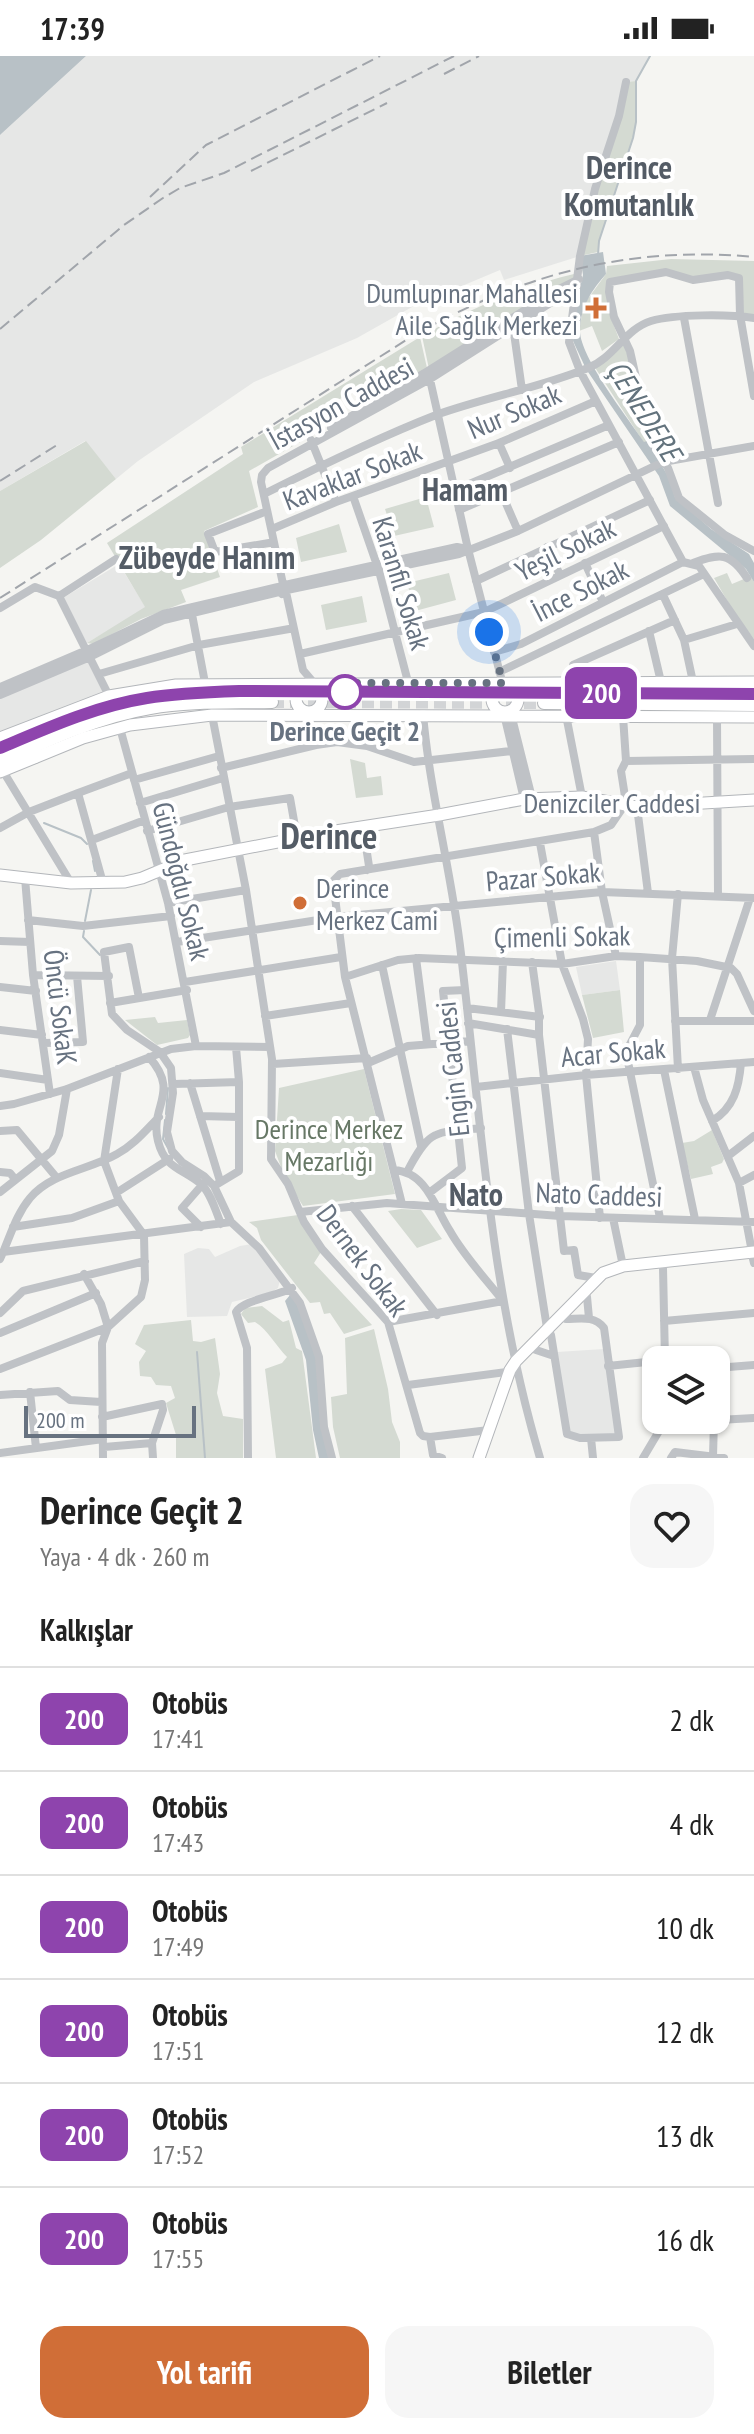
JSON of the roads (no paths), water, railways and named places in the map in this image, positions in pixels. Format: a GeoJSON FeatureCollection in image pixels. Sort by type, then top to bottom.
{"type":"FeatureCollection","features":[{"type":"Feature","properties":{"kind":"highway"},"geometry":{"type":"LineString","coordinates":[[0,748],[95,710],[146,698],[203,692],[275,698]]}},
{"type":"Feature","properties":{"kind":"highway"},"geometry":{"type":"LineString","coordinates":[[543,693],[754,694]]}},
{"type":"Feature","properties":{"kind":"highway"},"geometry":{"type":"LineString","coordinates":[[543,693],[754,705]]}},
{"type":"Feature","properties":{"kind":"highway"},"geometry":{"type":"LineString","coordinates":[[1,768],[65,733],[122,714],[176,705],[275,698]]}},
{"type":"Feature","properties":{"kind":"highway"},"geometry":{"type":"LineString","coordinates":[[1,768],[35,757]]}},
{"type":"Feature","properties":{"kind":"main road"},"geometry":{"type":"LineString","coordinates":[[502,681],[491,698],[493,706],[504,714]]}},
{"type":"Feature","properties":{"kind":"main road"},"geometry":{"type":"LineString","coordinates":[[502,681],[514,689],[518,697],[513,709],[504,714]]}},
{"type":"Feature","properties":{"kind":"main road"},"geometry":{"type":"LineString","coordinates":[[35,757],[83,738],[120,728],[209,715],[275,698],[307,684],[502,681],[543,693]]}},
{"type":"Feature","properties":{"kind":"main road"},"geometry":{"type":"LineString","coordinates":[[535,714],[527,706],[525,698],[528,690],[543,693],[573,682],[754,682]]}},
{"type":"Feature","properties":{"kind":"main road"},"geometry":{"type":"LineString","coordinates":[[0,737],[109,696],[205,683],[275,698],[310,713],[754,717]]}},
{"type":"Feature","properties":{"kind":"main road"},"geometry":{"type":"LineString","coordinates":[[307,684],[299,689],[295,701],[310,713]]}},
{"type":"Feature","properties":{"kind":"main road"},"geometry":{"type":"LineString","coordinates":[[307,684],[319,690],[322,699],[319,707],[310,713]]}},
{"type":"Feature","properties":{"kind":"main road","name":"Denizciler Caddesi"},"geometry":{"type":"LineString","coordinates":[[0,875],[71,883],[135,880],[185,860],[528,798],[582,797],[631,807],[754,800]]}},
{"type":"Feature","properties":{"kind":"main road"},"geometry":{"type":"LineString","coordinates":[[479,1458],[515,1368],[596,1278],[623,1266],[753,1257]]}},
{"type":"Feature","properties":{"kind":"main road"},"geometry":{"type":"LineString","coordinates":[[487,1458],[515,1368],[536,1350],[549,1332],[613,1276],[753,1257]]}},
{"type":"Feature","properties":{"kind":"street"},"geometry":{"type":"LineString","coordinates":[[626,82],[584,233],[569,342],[586,368],[596,401],[664,526],[688,562],[704,574],[753,643]]}},
{"type":"Feature","properties":{"kind":"street"},"geometry":{"type":"LineString","coordinates":[[753,552],[725,535],[679,498],[668,468],[650,440],[630,351],[614,317],[610,282],[666,272],[693,280],[728,275],[737,277],[740,280],[740,315],[754,396]]}},
{"type":"Feature","properties":{"kind":"street","name":"İstasyon Caddesi"},"geometry":{"type":"LineString","coordinates":[[282,588],[256,483],[260,469],[513,326],[579,279]]}},
{"type":"Feature","properties":{"kind":"street","name":"İstasyon Caddesi"},"geometry":{"type":"LineString","coordinates":[[429,375],[555,291],[579,279]]}},
{"type":"Feature","properties":{"kind":"street"},"geometry":{"type":"LineString","coordinates":[[264,494],[322,465],[438,415],[586,368],[625,340],[629,332],[641,324],[661,319],[740,315],[754,318]]}},
{"type":"Feature","properties":{"kind":"street"},"geometry":{"type":"LineString","coordinates":[[684,318],[718,503]]}},
{"type":"Feature","properties":{"kind":"street"},"geometry":{"type":"LineString","coordinates":[[513,326],[522,390]]}},
{"type":"Feature","properties":{"kind":"street"},"geometry":{"type":"LineString","coordinates":[[429,375],[468,549],[502,681],[622,614],[704,574]]}},
{"type":"Feature","properties":{"kind":"street","name":"Nur Sokak"},"geometry":{"type":"LineString","coordinates":[[449,462],[596,401]]}},
{"type":"Feature","properties":{"kind":"street"},"geometry":{"type":"LineString","coordinates":[[455,490],[609,425]]}},
{"type":"Feature","properties":{"kind":"street"},"geometry":{"type":"LineString","coordinates":[[312,441],[336,502]]}},
{"type":"Feature","properties":{"kind":"street","name":"İstasyon Caddesi"},"geometry":{"type":"LineString","coordinates":[[307,684],[289,629],[262,475],[268,468],[312,441]]}},
{"type":"Feature","properties":{"kind":"street"},"geometry":{"type":"LineString","coordinates":[[459,510],[619,442]]}},
{"type":"Feature","properties":{"kind":"street"},"geometry":{"type":"LineString","coordinates":[[499,443],[513,488]]}},
{"type":"Feature","properties":{"kind":"street"},"geometry":{"type":"LineString","coordinates":[[0,695],[191,610],[377,568],[459,554],[518,531],[663,462],[754,446]]}},
{"type":"Feature","properties":{"kind":"street","name":"Kavaklar Sokak"},"geometry":{"type":"LineString","coordinates":[[272,529],[336,502],[449,462]]}},
{"type":"Feature","properties":{"kind":"street"},"geometry":{"type":"LineString","coordinates":[[501,492],[518,531]]}},
{"type":"Feature","properties":{"kind":"street","name":"Karanfil Sokak"},"geometry":{"type":"LineString","coordinates":[[353,496],[397,634],[408,682]]}},
{"type":"Feature","properties":{"kind":"street"},"geometry":{"type":"LineString","coordinates":[[476,581],[650,500]]}},
{"type":"Feature","properties":{"kind":"street"},"geometry":{"type":"LineString","coordinates":[[262,513],[208,534],[215,552],[269,543]]}},
{"type":"Feature","properties":{"kind":"street","name":"Yeşil Sokak"},"geometry":{"type":"LineString","coordinates":[[300,654],[484,612],[664,526]]}},
{"type":"Feature","properties":{"kind":"street"},"geometry":{"type":"LineString","coordinates":[[547,547],[560,575]]}},
{"type":"Feature","properties":{"kind":"street"},"geometry":{"type":"LineString","coordinates":[[688,562],[722,556],[734,562],[747,578]]}},
{"type":"Feature","properties":{"kind":"street"},"geometry":{"type":"LineString","coordinates":[[59,596],[116,559]]}},
{"type":"Feature","properties":{"kind":"street","name":"İnce Sokak"},"geometry":{"type":"LineString","coordinates":[[494,652],[521,644],[688,562]]}},
{"type":"Feature","properties":{"kind":"street"},"geometry":{"type":"LineString","coordinates":[[585,563],[603,602]]}},
{"type":"Feature","properties":{"kind":"street"},"geometry":{"type":"LineString","coordinates":[[0,608],[35,587],[59,596],[109,696]]}},
{"type":"Feature","properties":{"kind":"street"},"geometry":{"type":"LineString","coordinates":[[282,588],[307,684]]}},
{"type":"Feature","properties":{"kind":"street"},"geometry":{"type":"LineString","coordinates":[[663,595],[684,640],[693,682]]}},
{"type":"Feature","properties":{"kind":"street"},"geometry":{"type":"LineString","coordinates":[[616,596],[622,614]]}},
{"type":"Feature","properties":{"kind":"street"},"geometry":{"type":"LineString","coordinates":[[191,610],[205,683]]}},
{"type":"Feature","properties":{"kind":"street"},"geometry":{"type":"LineString","coordinates":[[573,682],[573,665],[675,620]]}},
{"type":"Feature","properties":{"kind":"street"},"geometry":{"type":"LineString","coordinates":[[684,640],[737,624]]}},
{"type":"Feature","properties":{"kind":"street"},"geometry":{"type":"LineString","coordinates":[[99,674],[199,645],[289,629]]}},
{"type":"Feature","properties":{"kind":"street"},"geometry":{"type":"LineString","coordinates":[[649,631],[661,682]]}},
{"type":"Feature","properties":{"kind":"street"},"geometry":{"type":"LineString","coordinates":[[0,687],[89,654]]}},
{"type":"Feature","properties":{"kind":"street","name":"Engin Caddesi"},"geometry":{"type":"LineString","coordinates":[[424,714],[456,906],[488,1211],[515,1368],[540,1458]]}},
{"type":"Feature","properties":{"kind":"street"},"geometry":{"type":"LineString","coordinates":[[504,714],[517,750],[528,798]]}},
{"type":"Feature","properties":{"kind":"street","name":"Dernek Sokak"},"geometry":{"type":"LineString","coordinates":[[209,715],[245,890],[273,1078]]}},
{"type":"Feature","properties":{"kind":"street"},"geometry":{"type":"LineString","coordinates":[[566,715],[582,797]]}},
{"type":"Feature","properties":{"kind":"street"},"geometry":{"type":"LineString","coordinates":[[623,716],[626,761],[621,771],[648,893]]}},
{"type":"Feature","properties":{"kind":"street"},"geometry":{"type":"LineString","coordinates":[[715,717],[715,896]]}},
{"type":"Feature","properties":{"kind":"street","name":"Gündoğdu Sokak"},"geometry":{"type":"LineString","coordinates":[[120,728],[168,903],[196,1046]]}},
{"type":"Feature","properties":{"kind":"street"},"geometry":{"type":"LineString","coordinates":[[221,768],[316,745],[349,742],[406,761],[517,750]]}},
{"type":"Feature","properties":{"kind":"street"},"geometry":{"type":"LineString","coordinates":[[0,828],[29,812],[78,793],[216,756]]}},
{"type":"Feature","properties":{"kind":"street","name":"Dernek Sokak"},"geometry":{"type":"LineString","coordinates":[[216,756],[221,768],[220,779]]}},
{"type":"Feature","properties":{"kind":"street"},"geometry":{"type":"LineString","coordinates":[[626,761],[754,759]]}},
{"type":"Feature","properties":{"kind":"street"},"geometry":{"type":"LineString","coordinates":[[1,768],[71,883]]}},
{"type":"Feature","properties":{"kind":"street"},"geometry":{"type":"LineString","coordinates":[[140,803],[220,779]]}},
{"type":"Feature","properties":{"kind":"street"},"geometry":{"type":"LineString","coordinates":[[78,793],[103,883]]}},
{"type":"Feature","properties":{"kind":"street"},"geometry":{"type":"LineString","coordinates":[[147,831],[227,807],[290,798],[297,838]]}},
{"type":"Feature","properties":{"kind":"street"},"geometry":{"type":"LineString","coordinates":[[402,1204],[345,977],[333,881],[340,874],[594,832],[611,825],[631,807]]}},
{"type":"Feature","properties":{"kind":"street"},"geometry":{"type":"LineString","coordinates":[[92,840],[145,820]]}},
{"type":"Feature","properties":{"kind":"street"},"geometry":{"type":"LineString","coordinates":[[363,827],[367,870]]}},
{"type":"Feature","properties":{"kind":"street"},"geometry":{"type":"LineString","coordinates":[[594,832],[602,892],[616,956]]}},
{"type":"Feature","properties":{"kind":"street"},"geometry":{"type":"LineString","coordinates":[[540,843],[562,964],[586,1031],[589,1050],[586,1075],[600,1218]]}},
{"type":"Feature","properties":{"kind":"street","name":"Öncü SokaK"},"geometry":{"type":"LineString","coordinates":[[25,878],[33,975],[50,1094]]}},
{"type":"Feature","properties":{"kind":"street"},"geometry":{"type":"LineString","coordinates":[[168,903],[245,890]]}},
{"type":"Feature","properties":{"kind":"street","name":"Pazar Sokak"},"geometry":{"type":"LineString","coordinates":[[177,942],[337,917],[602,892],[752,898]]}},
{"type":"Feature","properties":{"kind":"street"},"geometry":{"type":"LineString","coordinates":[[678,894],[672,958],[678,1069]]}},
{"type":"Feature","properties":{"kind":"street"},"geometry":{"type":"LineString","coordinates":[[710,1020],[726,966],[752,898]]}},
{"type":"Feature","properties":{"kind":"street"},"geometry":{"type":"LineString","coordinates":[[28,920],[83,926],[171,916]]}},
{"type":"Feature","properties":{"kind":"street"},"geometry":{"type":"LineString","coordinates":[[0,941],[30,942]]}},
{"type":"Feature","properties":{"kind":"street"},"geometry":{"type":"LineString","coordinates":[[139,998],[129,947],[104,952],[114,1017],[169,1062],[174,1084],[167,1132],[171,1158]]}},
{"type":"Feature","properties":{"kind":"street","name":"Çimenli Sokak"},"geometry":{"type":"LineString","coordinates":[[345,977],[416,958],[562,964],[616,956],[672,958],[726,966]]}},
{"type":"Feature","properties":{"kind":"street"},"geometry":{"type":"LineString","coordinates":[[110,1003],[257,969],[341,957]]}},
{"type":"Feature","properties":{"kind":"street"},"geometry":{"type":"LineString","coordinates":[[640,957],[640,1018],[629,1046],[630,1072],[660,1218]]}},
{"type":"Feature","properties":{"kind":"street"},"geometry":{"type":"LineString","coordinates":[[416,958],[427,1043]]}},
{"type":"Feature","properties":{"kind":"street"},"geometry":{"type":"LineString","coordinates":[[501,1012],[503,961]]}},
{"type":"Feature","properties":{"kind":"street"},"geometry":{"type":"LineString","coordinates":[[532,962],[564,1251],[574,1250],[578,1275],[596,1278]]}},
{"type":"Feature","properties":{"kind":"street"},"geometry":{"type":"LineString","coordinates":[[382,965],[421,1146]]}},
{"type":"Feature","properties":{"kind":"street"},"geometry":{"type":"LineString","coordinates":[[726,966],[737,974],[754,1011]]}},
{"type":"Feature","properties":{"kind":"street","name":"Dernek Sokak"},"geometry":{"type":"LineString","coordinates":[[257,969],[273,1064],[269,1153],[272,1163],[288,1184],[322,1249],[388,1322],[421,1435],[430,1437],[433,1455],[442,1458]]}},
{"type":"Feature","properties":{"kind":"street"},"geometry":{"type":"LineString","coordinates":[[33,975],[109,976]]}},
{"type":"Feature","properties":{"kind":"street"},"geometry":{"type":"LineString","coordinates":[[0,1030],[43,1039],[83,1042],[77,976]]}},
{"type":"Feature","properties":{"kind":"street"},"geometry":{"type":"LineString","coordinates":[[0,987],[36,991]]}},
{"type":"Feature","properties":{"kind":"street"},"geometry":{"type":"LineString","coordinates":[[429,1193],[462,1168],[443,991],[465,990]]}},
{"type":"Feature","properties":{"kind":"street"},"geometry":{"type":"LineString","coordinates":[[265,1016],[351,1003]]}},
{"type":"Feature","properties":{"kind":"street"},"geometry":{"type":"LineString","coordinates":[[467,1008],[540,1017]]}},
{"type":"Feature","properties":{"kind":"street"},"geometry":{"type":"LineString","coordinates":[[675,1021],[754,1021]]}},
{"type":"Feature","properties":{"kind":"street"},"geometry":{"type":"LineString","coordinates":[[468,1023],[539,1035]]}},
{"type":"Feature","properties":{"kind":"street"},"geometry":{"type":"LineString","coordinates":[[507,1029],[529,1214],[566,1432],[569,1436],[619,1437],[604,1328],[589,1318],[566,1319]]}},
{"type":"Feature","properties":{"kind":"street"},"geometry":{"type":"LineString","coordinates":[[273,1064],[367,1060],[427,1043],[470,1041]]}},
{"type":"Feature","properties":{"kind":"street"},"geometry":{"type":"LineString","coordinates":[[0,1106],[67,1089],[160,1052],[196,1046],[268,1047]]}},
{"type":"Feature","properties":{"kind":"street"},"geometry":{"type":"LineString","coordinates":[[217,1184],[239,1171],[236,1047]]}},
{"type":"Feature","properties":{"kind":"street"},"geometry":{"type":"LineString","coordinates":[[149,1057],[160,1071],[164,1083],[158,1141],[180,1172],[202,1185],[226,1223],[259,1248],[292,1288],[309,1325],[319,1357],[324,1427],[332,1458]]}},
{"type":"Feature","properties":{"kind":"street","name":"Acar Sokak"},"geometry":{"type":"LineString","coordinates":[[476,1087],[754,1062]]}},
{"type":"Feature","properties":{"kind":"street"},"geometry":{"type":"LineString","coordinates":[[712,1121],[725,1112],[733,1100],[741,1063]]}},
{"type":"Feature","properties":{"kind":"street"},"geometry":{"type":"LineString","coordinates":[[694,1067],[751,1221],[753,1257]]}},
{"type":"Feature","properties":{"kind":"street"},"geometry":{"type":"LineString","coordinates":[[0,1369],[108,1327],[141,1297],[144,1285],[144,1235],[117,1197],[104,1161],[118,1069]]}},
{"type":"Feature","properties":{"kind":"street"},"geometry":{"type":"LineString","coordinates":[[664,1070],[695,1219]]}},
{"type":"Feature","properties":{"kind":"street"},"geometry":{"type":"LineString","coordinates":[[0,1073],[48,1080]]}},
{"type":"Feature","properties":{"kind":"street"},"geometry":{"type":"LineString","coordinates":[[174,1084],[239,1082]]}},
{"type":"Feature","properties":{"kind":"street"},"geometry":{"type":"LineString","coordinates":[[190,1083],[226,1223]]}},
{"type":"Feature","properties":{"kind":"street"},"geometry":{"type":"LineString","coordinates":[[0,1192],[43,1159],[57,1141],[67,1089]]}},
{"type":"Feature","properties":{"kind":"street"},"geometry":{"type":"LineString","coordinates":[[200,1116],[239,1117]]}},
{"type":"Feature","properties":{"kind":"street"},"geometry":{"type":"LineString","coordinates":[[159,1117],[129,1147],[104,1161],[57,1178],[30,1198],[13,1227],[2,1256],[226,1223]]}},
{"type":"Feature","properties":{"kind":"street"},"geometry":{"type":"LineString","coordinates":[[407,1172],[421,1146],[435,1133],[481,1128]]}},
{"type":"Feature","properties":{"kind":"street"},"geometry":{"type":"LineString","coordinates":[[0,1131],[17,1130],[57,1178]]}},
{"type":"Feature","properties":{"kind":"street"},"geometry":{"type":"LineString","coordinates":[[728,1156],[754,1136]]}},
{"type":"Feature","properties":{"kind":"street"},"geometry":{"type":"LineString","coordinates":[[171,1158],[217,1184]]}},
{"type":"Feature","properties":{"kind":"street"},"geometry":{"type":"LineString","coordinates":[[13,1227],[72,1218],[117,1197],[171,1158]]}},
{"type":"Feature","properties":{"kind":"street"},"geometry":{"type":"LineString","coordinates":[[388,1322],[503,1301],[450,1232],[429,1193],[407,1172],[394,1170]]}},
{"type":"Feature","properties":{"kind":"street"},"geometry":{"type":"LineString","coordinates":[[0,1172],[10,1173],[15,1179]]}},
{"type":"Feature","properties":{"kind":"street"},"geometry":{"type":"LineString","coordinates":[[739,1183],[754,1175]]}},
{"type":"Feature","properties":{"kind":"street"},"geometry":{"type":"LineString","coordinates":[[201,1227],[182,1208],[202,1185]]}},
{"type":"Feature","properties":{"kind":"street","name":"Nato Caddesi"},"geometry":{"type":"LineString","coordinates":[[300,1212],[402,1204],[438,1209],[600,1218],[751,1221]]}},
{"type":"Feature","properties":{"kind":"street"},"geometry":{"type":"LineString","coordinates":[[352,1206],[437,1315]]}},
{"type":"Feature","properties":{"kind":"street"},"geometry":{"type":"LineString","coordinates":[[613,1218],[623,1266]]}},
{"type":"Feature","properties":{"kind":"street"},"geometry":{"type":"LineString","coordinates":[[96,1293],[3,1331],[0,1315],[23,1291],[145,1261]]}},
{"type":"Feature","properties":{"kind":"street"},"geometry":{"type":"LineString","coordinates":[[663,1268],[665,1346]]}},
{"type":"Feature","properties":{"kind":"street"},"geometry":{"type":"LineString","coordinates":[[84,1274],[96,1293],[108,1327],[102,1343],[103,1458]]}},
{"type":"Feature","properties":{"kind":"street"},"geometry":{"type":"LineString","coordinates":[[248,1458],[247,1348],[236,1312],[245,1303],[268,1299],[292,1288]]}},
{"type":"Feature","properties":{"kind":"street"},"geometry":{"type":"LineString","coordinates":[[587,1297],[589,1318]]}},
{"type":"Feature","properties":{"kind":"street"},"geometry":{"type":"LineString","coordinates":[[664,1321],[754,1313]]}},
{"type":"Feature","properties":{"kind":"street"},"geometry":{"type":"LineString","coordinates":[[536,1350],[554,1356]]}},
{"type":"Feature","properties":{"kind":"street"},"geometry":{"type":"LineString","coordinates":[[608,1366],[642,1362]]}},
{"type":"Feature","properties":{"kind":"street"},"geometry":{"type":"LineString","coordinates":[[730,1367],[754,1365]]}},
{"type":"Feature","properties":{"kind":"street"},"geometry":{"type":"LineString","coordinates":[[408,1385],[515,1368]]}},
{"type":"Feature","properties":{"kind":"street"},"geometry":{"type":"LineString","coordinates":[[0,1395],[58,1391],[70,1400],[101,1402]]}},
{"type":"Feature","properties":{"kind":"street"},"geometry":{"type":"LineString","coordinates":[[30,1392],[36,1448]]}},
{"type":"Feature","properties":{"kind":"street"},"geometry":{"type":"LineString","coordinates":[[510,1392],[524,1395]]}},
{"type":"Feature","properties":{"kind":"street"},"geometry":{"type":"LineString","coordinates":[[102,1417],[162,1404],[163,1410],[152,1443],[153,1458]]}},
{"type":"Feature","properties":{"kind":"street"},"geometry":{"type":"LineString","coordinates":[[730,1420],[754,1418]]}},
{"type":"Feature","properties":{"kind":"street"},"geometry":{"type":"LineString","coordinates":[[430,1437],[489,1430]]}},
{"type":"Feature","properties":{"kind":"street"},"geometry":{"type":"LineString","coordinates":[[643,1458],[658,1434]]}},
{"type":"Feature","properties":{"kind":"street"},"geometry":{"type":"LineString","coordinates":[[713,1456],[714,1434]]}},
{"type":"Feature","properties":{"kind":"street"},"geometry":{"type":"LineString","coordinates":[[591,1438],[593,1458]]}},
{"type":"Feature","properties":{"kind":"street"},"geometry":{"type":"LineString","coordinates":[[0,1453],[12,1455],[36,1448],[104,1443],[152,1443]]}},
{"type":"Feature","properties":{"kind":"street"},"geometry":{"type":"LineString","coordinates":[[671,1458],[675,1452],[724,1458]]}},
{"type":"Feature","properties":{"kind":"waterway","name":"ÇENEDERE"},"geometry":{"type":"LineString","coordinates":[[598,255],[599,241],[633,138],[636,81],[650,56]]}},
{"type":"Feature","properties":{"kind":"waterway"},"geometry":{"type":"LineString","coordinates":[[44,823],[81,838],[87,844]]}},
{"type":"Feature","properties":{"kind":"waterway"},"geometry":{"type":"LineString","coordinates":[[93,861],[95,871]]}},
{"type":"Feature","properties":{"kind":"waterway"},"geometry":{"type":"LineString","coordinates":[[85,921],[91,890]]}},
{"type":"Feature","properties":{"kind":"waterway"},"geometry":{"type":"LineString","coordinates":[[84,931],[83,937],[100,955]]}},
{"type":"Feature","properties":{"kind":"waterway"},"geometry":{"type":"LineString","coordinates":[[166,1114],[168,1088]]}},
{"type":"Feature","properties":{"kind":"waterway"},"geometry":{"type":"LineString","coordinates":[[165,1120],[163,1139],[168,1148]]}},
{"type":"Feature","properties":{"kind":"waterway"},"geometry":{"type":"LineString","coordinates":[[197,1352],[205,1458]]}},
{"type":"Feature","properties":{"kind":"tunnel"},"geometry":{"type":"LineString","coordinates":[[272,691],[545,692]]}},
{"type":"Feature","properties":{"kind":"tunnel"},"geometry":{"type":"LineString","coordinates":[[272,702],[544,703]]}},
{"type":"Feature","properties":{"kind":"railway"},"geometry":{"type":"LineString","coordinates":[[150,197],[206,145],[380,56]]}},
{"type":"Feature","properties":{"kind":"railway"},"geometry":{"type":"LineString","coordinates":[[0,329],[124,225],[163,198],[180,188],[224,173],[454,56]]}},
{"type":"Feature","properties":{"kind":"railway"},"geometry":{"type":"LineString","coordinates":[[444,74],[479,56]]}},
{"type":"Feature","properties":{"kind":"railway"},"geometry":{"type":"LineString","coordinates":[[251,171],[387,103]]}},
{"type":"Feature","properties":{"kind":"railway"},"geometry":{"type":"LineString","coordinates":[[0,598],[411,337],[452,315],[534,281],[576,269],[663,256],[708,254],[754,257]]}},
{"type":"Feature","properties":{"kind":"railway"},"geometry":{"type":"LineString","coordinates":[[0,481],[57,445]]}},
{"type":"Feature","properties":{"kind":"place","name":"Dumlupınar Mahallesi Aile Sağlık Merkezi"},"geometry":{"type":"Point","coordinates":[596,308]}},
{"type":"Feature","properties":{"kind":"place","name":"Derince Geçit 2"},"geometry":{"type":"Point","coordinates":[345,692]}},
{"type":"Feature","properties":{"kind":"place","name":"Derince Merkez Cami"},"geometry":{"type":"Point","coordinates":[300,903]}},
{"type":"Feature","properties":{"kind":"district","name":"Derince Komutanlık"},"geometry":{"type":"Point","coordinates":[629,186]}},
{"type":"Feature","properties":{"kind":"district","name":"Hamam"},"geometry":{"type":"Point","coordinates":[465,489]}},
{"type":"Feature","properties":{"kind":"district","name":"Zübeyde Hanım"},"geometry":{"type":"Point","coordinates":[207,557]}},
{"type":"Feature","properties":{"kind":"district","name":"Derince"},"geometry":{"type":"Point","coordinates":[329,835]}},
{"type":"Feature","properties":{"kind":"district","name":"Nato"},"geometry":{"type":"Point","coordinates":[476,1194]}},
{"type":"Feature","properties":{"kind":"park label","name":"Derince Merkez Mezarlığı"},"geometry":{"type":"Point","coordinates":[329,1144]}}]}
